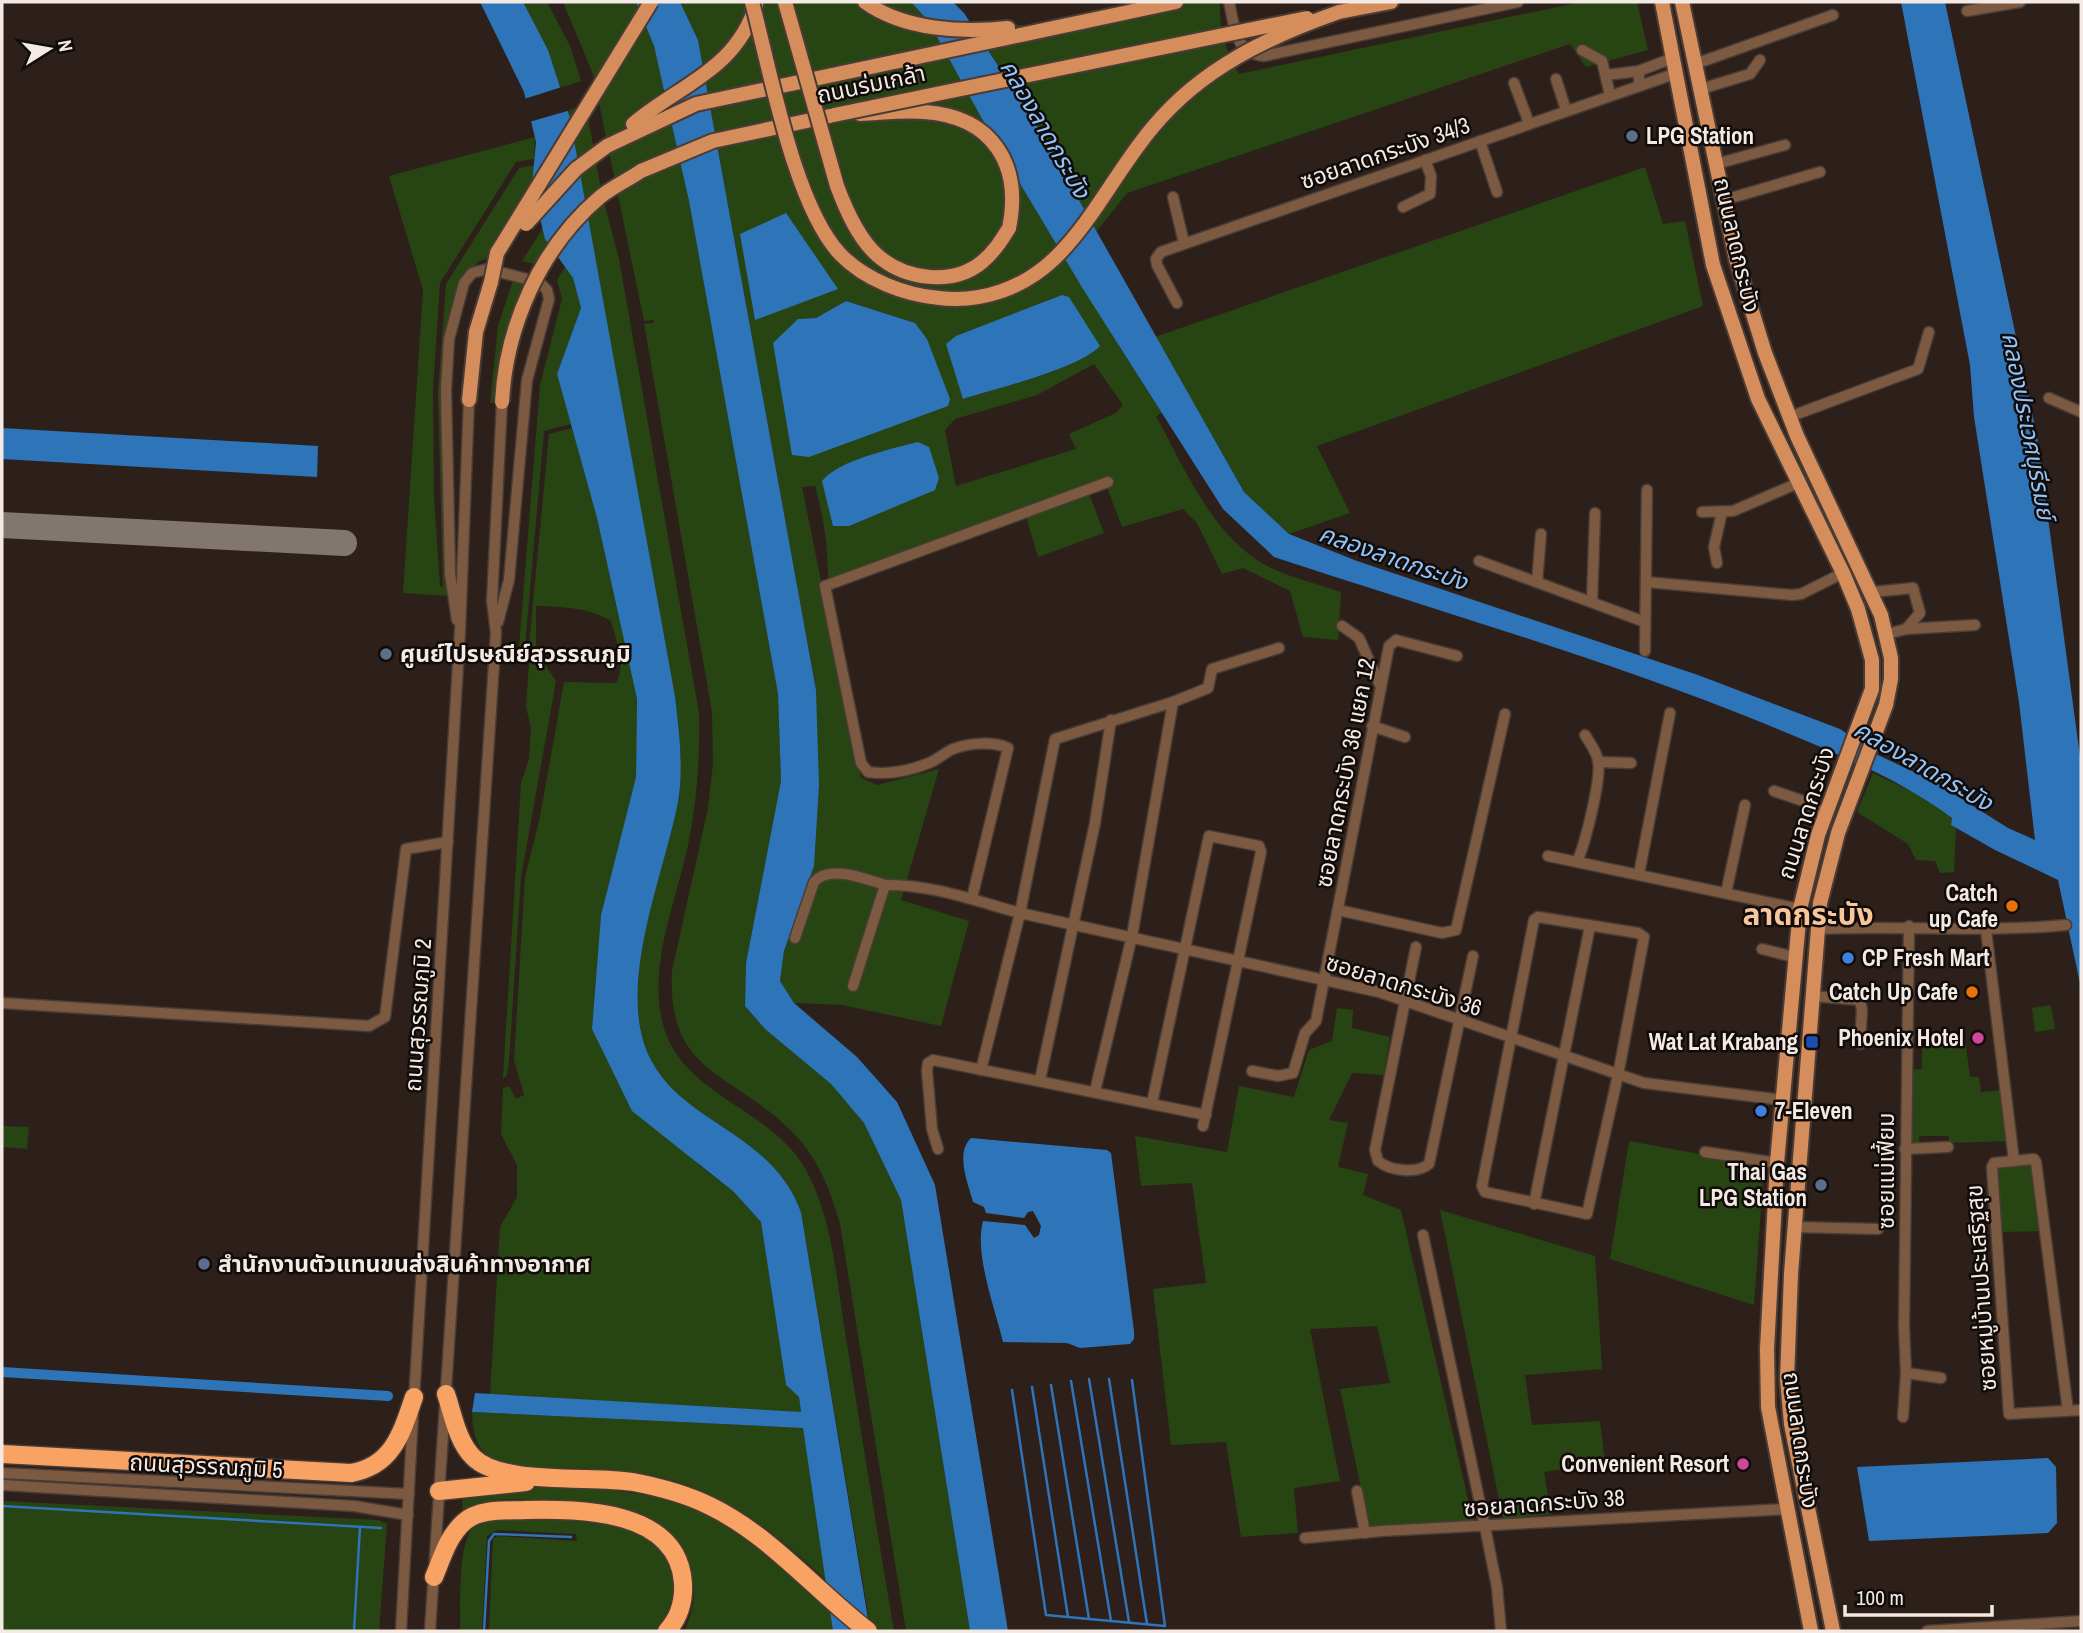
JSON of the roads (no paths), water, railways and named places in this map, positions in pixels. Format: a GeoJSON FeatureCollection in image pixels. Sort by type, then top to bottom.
{"type":"FeatureCollection","features":[{"type":"Feature","properties":{"kind":"highway"},"geometry":{"type":"LineString","coordinates":[[446,1394],[465,1447],[483,1465],[495,1471],[633,1482],[675,1492],[710,1506],[764,1542],[868,1631]]}},
{"type":"Feature","properties":{"kind":"highway"},"geometry":{"type":"LineString","coordinates":[[2,1454],[342,1473],[363,1471],[387,1457],[402,1430],[414,1397]]}},
{"type":"Feature","properties":{"kind":"highway"},"geometry":{"type":"LineString","coordinates":[[439,1491],[560,1478]]}},
{"type":"Feature","properties":{"kind":"highway"},"geometry":{"type":"LineString","coordinates":[[434,1577],[447,1544],[466,1520],[493,1511],[569,1510],[621,1518],[641,1525],[661,1537],[675,1556],[682,1575],[684,1598],[676,1622],[667,1631]]}},
{"type":"Feature","properties":{"kind":"main road"},"geometry":{"type":"LineString","coordinates":[[491,282],[498,253],[651,2]]}},
{"type":"Feature","properties":{"kind":"main road"},"geometry":{"type":"LineString","coordinates":[[752,2],[796,167],[819,226],[841,255],[866,275],[918,296],[952,300],[980,298],[1004,291],[1031,278],[1074,238],[1152,127],[1186,93],[1207,75],[1260,43],[1339,12]]}},
{"type":"Feature","properties":{"kind":"main road"},"geometry":{"type":"LineString","coordinates":[[607,146],[640,118],[706,76],[721,62],[745,29],[757,2]]}},
{"type":"Feature","properties":{"kind":"main road"},"geometry":{"type":"LineString","coordinates":[[785,2],[846,211],[877,255],[917,276],[940,277],[980,264],[996,250],[1009,228],[1014,205],[1012,178],[1001,151],[981,129],[954,117],[926,112],[834,115]]}},
{"type":"Feature","properties":{"kind":"main road"},"geometry":{"type":"LineString","coordinates":[[865,2],[889,16],[944,30],[969,32],[1027,26],[1048,27]]}},
{"type":"Feature","properties":{"kind":"main road"},"geometry":{"type":"LineString","coordinates":[[881,2],[901,17]]}},
{"type":"Feature","properties":{"kind":"main road","name":"ถนนร่มเกล้า"},"geometry":{"type":"LineString","coordinates":[[469,400],[476,332],[491,282],[536,210],[576,169],[607,146],[696,104],[1048,27],[1176,2]]}},
{"type":"Feature","properties":{"kind":"main road","name":"ถนนร่มเกล้า"},"geometry":{"type":"LineString","coordinates":[[502,402],[509,348],[531,289],[553,250],[602,196],[641,171],[713,141],[1391,2]]}},
{"type":"Feature","properties":{"kind":"main road","name":"ถนนลาดกระบัง"},"geometry":{"type":"LineString","coordinates":[[1662,2],[1713,265],[1758,399],[1796,484],[1843,573],[1857,608],[1872,660],[1872,689],[1812,855],[1800,909],[1777,1163],[1766,1377],[1773,1438],[1811,1631]]}},
{"type":"Feature","properties":{"kind":"main road","name":"ถนนลาดกระบัง"},"geometry":{"type":"LineString","coordinates":[[1682,2],[1735,259],[1765,353],[1790,417],[1872,592],[1887,634],[1891,679],[1879,723],[1825,878],[1817,929],[1795,1227],[1788,1401],[1833,1631]]}},
{"type":"Feature","properties":{"kind":"main road"},"geometry":{"type":"LineString","coordinates":[[1713,265],[1735,259]]}},
{"type":"Feature","properties":{"kind":"main road"},"geometry":{"type":"LineString","coordinates":[[1783,1100],[1804,1103]]}},
{"type":"Feature","properties":{"kind":"main road"},"geometry":{"type":"LineString","coordinates":[[1795,1549],[1815,1544]]}},
{"type":"Feature","properties":{"kind":"street"},"geometry":{"type":"LineString","coordinates":[[1228,2],[1239,45],[1246,52],[1264,56],[1518,2]]}},
{"type":"Feature","properties":{"kind":"street"},"geometry":{"type":"LineString","coordinates":[[1967,11],[2020,2]]}},
{"type":"Feature","properties":{"kind":"street"},"geometry":{"type":"LineString","coordinates":[[1695,64],[1833,15]]}},
{"type":"Feature","properties":{"kind":"street"},"geometry":{"type":"LineString","coordinates":[[1582,50],[1597,56],[1606,75],[1610,95]]}},
{"type":"Feature","properties":{"kind":"street"},"geometry":{"type":"LineString","coordinates":[[1701,89],[1750,74],[1760,60]]}},
{"type":"Feature","properties":{"kind":"street"},"geometry":{"type":"LineString","coordinates":[[1606,75],[1675,65]]}},
{"type":"Feature","properties":{"kind":"street","name":"ซอยลาดกระบัง 34/3"},"geometry":{"type":"LineString","coordinates":[[1177,303],[1156,259],[1161,252],[1639,85],[1675,65]]}},
{"type":"Feature","properties":{"kind":"street"},"geometry":{"type":"LineString","coordinates":[[1639,85],[1640,71]]}},
{"type":"Feature","properties":{"kind":"street"},"geometry":{"type":"LineString","coordinates":[[1556,79],[1566,110]]}},
{"type":"Feature","properties":{"kind":"street"},"geometry":{"type":"LineString","coordinates":[[1514,83],[1529,123]]}},
{"type":"Feature","properties":{"kind":"street"},"geometry":{"type":"LineString","coordinates":[[1480,141],[1497,192]]}},
{"type":"Feature","properties":{"kind":"street"},"geometry":{"type":"LineString","coordinates":[[1716,164],[1785,145]]}},
{"type":"Feature","properties":{"kind":"street"},"geometry":{"type":"LineString","coordinates":[[1403,207],[1430,194],[1431,176],[1425,160]]}},
{"type":"Feature","properties":{"kind":"street"},"geometry":{"type":"LineString","coordinates":[[1724,200],[1820,172]]}},
{"type":"Feature","properties":{"kind":"street"},"geometry":{"type":"LineString","coordinates":[[1173,197],[1184,243]]}},
{"type":"Feature","properties":{"kind":"street"},"geometry":{"type":"LineString","coordinates":[[430,1631],[496,633],[509,580],[527,380],[550,299],[544,285],[539,282],[487,269],[472,273],[464,283],[446,364],[450,574],[460,631]]}},
{"type":"Feature","properties":{"kind":"street"},"geometry":{"type":"LineString","coordinates":[[1790,417],[1918,369],[1929,332]]}},
{"type":"Feature","properties":{"kind":"street"},"geometry":{"type":"LineString","coordinates":[[2049,398],[2081,412]]}},
{"type":"Feature","properties":{"kind":"street","name":"ถนนสุวรรณภูมิ 2"},"geometry":{"type":"LineString","coordinates":[[401,1631],[460,631],[469,400]]}},
{"type":"Feature","properties":{"kind":"street"},"geometry":{"type":"LineString","coordinates":[[496,633],[492,601],[502,402]]}},
{"type":"Feature","properties":{"kind":"street"},"geometry":{"type":"LineString","coordinates":[[972,898],[1008,748],[998,743],[971,746],[953,750],[932,762],[908,770],[868,772],[861,763],[825,586],[1108,482]]}},
{"type":"Feature","properties":{"kind":"street"},"geometry":{"type":"LineString","coordinates":[[1702,512],[1722,512],[1755,503],[1796,484]]}},
{"type":"Feature","properties":{"kind":"street"},"geometry":{"type":"LineString","coordinates":[[1645,651],[1647,489]]}},
{"type":"Feature","properties":{"kind":"street"},"geometry":{"type":"LineString","coordinates":[[1717,563],[1714,547],[1722,512]]}},
{"type":"Feature","properties":{"kind":"street"},"geometry":{"type":"LineString","coordinates":[[1592,602],[1595,513]]}},
{"type":"Feature","properties":{"kind":"street"},"geometry":{"type":"LineString","coordinates":[[1537,582],[1541,534]]}},
{"type":"Feature","properties":{"kind":"street"},"geometry":{"type":"LineString","coordinates":[[1479,561],[1645,622]]}},
{"type":"Feature","properties":{"kind":"street"},"geometry":{"type":"LineString","coordinates":[[1646,582],[1792,595],[1843,573]]}},
{"type":"Feature","properties":{"kind":"street"},"geometry":{"type":"LineString","coordinates":[[1872,592],[1913,588],[1920,613],[1906,629]]}},
{"type":"Feature","properties":{"kind":"street"},"geometry":{"type":"LineString","coordinates":[[1887,634],[1906,629],[1975,625]]}},
{"type":"Feature","properties":{"kind":"street"},"geometry":{"type":"LineString","coordinates":[[1342,626],[1359,638],[1381,686]]}},
{"type":"Feature","properties":{"kind":"street","name":"ซอยลาดกระบัง 36 แยก 12"},"geometry":{"type":"LineString","coordinates":[[1252,1070],[1278,1076],[1295,1070],[1305,1032],[1316,1021],[1372,726],[1391,641],[1457,656]]}},
{"type":"Feature","properties":{"kind":"street"},"geometry":{"type":"LineString","coordinates":[[981,1070],[1020,913],[1055,739],[1173,702],[1208,688],[1212,669],[1279,648]]}},
{"type":"Feature","properties":{"kind":"street"},"geometry":{"type":"LineString","coordinates":[[1095,1091],[1132,936],[1173,702]]}},
{"type":"Feature","properties":{"kind":"street"},"geometry":{"type":"LineString","coordinates":[[1639,874],[1671,712]]}},
{"type":"Feature","properties":{"kind":"street"},"geometry":{"type":"LineString","coordinates":[[1338,910],[1442,933],[1456,930],[1505,714]]}},
{"type":"Feature","properties":{"kind":"street"},"geometry":{"type":"LineString","coordinates":[[1040,1080],[1095,823],[1111,720]]}},
{"type":"Feature","properties":{"kind":"street"},"geometry":{"type":"LineString","coordinates":[[1372,726],[1405,737]]}},
{"type":"Feature","properties":{"kind":"street"},"geometry":{"type":"LineString","coordinates":[[1577,862],[1584,846],[1598,762],[1586,736]]}},
{"type":"Feature","properties":{"kind":"street"},"geometry":{"type":"LineString","coordinates":[[1598,762],[1631,763]]}},
{"type":"Feature","properties":{"kind":"street"},"geometry":{"type":"LineString","coordinates":[[1774,791],[1828,810]]}},
{"type":"Feature","properties":{"kind":"street"},"geometry":{"type":"LineString","coordinates":[[1726,893],[1745,805]]}},
{"type":"Feature","properties":{"kind":"street"},"geometry":{"type":"LineString","coordinates":[[938,1149],[932,1129],[928,1063],[941,1061],[1152,1103],[1205,1120],[1262,848],[1209,836],[1152,1103]]}},
{"type":"Feature","properties":{"kind":"street"},"geometry":{"type":"LineString","coordinates":[[2,1003],[369,1026],[385,1017],[406,849],[448,842]]}},
{"type":"Feature","properties":{"kind":"street"},"geometry":{"type":"LineString","coordinates":[[1548,856],[1800,909]]}},
{"type":"Feature","properties":{"kind":"street","name":"ซอยลาดกระบัง 36"},"geometry":{"type":"LineString","coordinates":[[795,938],[818,877],[833,873],[885,885],[905,884],[972,898],[1020,913],[1323,979],[1405,1002],[1657,1086],[1783,1100]]}},
{"type":"Feature","properties":{"kind":"street"},"geometry":{"type":"LineString","coordinates":[[853,986],[885,885]]}},
{"type":"Feature","properties":{"kind":"street"},"geometry":{"type":"LineString","coordinates":[[1543,917],[1590,926],[1639,933],[1644,937],[1618,1075],[1587,1214],[1485,1192],[1482,1186],[1534,920],[1543,917]]}},
{"type":"Feature","properties":{"kind":"street"},"geometry":{"type":"LineString","coordinates":[[1817,929],[1909,926],[1986,930],[2066,925]]}},
{"type":"Feature","properties":{"kind":"street"},"geometry":{"type":"LineString","coordinates":[[1534,1204],[1590,926]]}},
{"type":"Feature","properties":{"kind":"street","name":"ซอยแม่เฟี้ยม"},"geometry":{"type":"LineString","coordinates":[[1903,1417],[1906,1373],[1905,1149],[1909,926]]}},
{"type":"Feature","properties":{"kind":"street"},"geometry":{"type":"LineString","coordinates":[[1986,930],[2014,1161],[2034,1159],[2036,1162],[2068,1411]]}},
{"type":"Feature","properties":{"kind":"street"},"geometry":{"type":"LineString","coordinates":[[1416,947],[1375,1150],[1378,1161],[1394,1168],[1421,1169],[1429,1164],[1473,956]]}},
{"type":"Feature","properties":{"kind":"street"},"geometry":{"type":"LineString","coordinates":[[1762,949],[1794,957]]}},
{"type":"Feature","properties":{"kind":"street"},"geometry":{"type":"LineString","coordinates":[[1811,996],[1860,1000],[1860,1044]]}},
{"type":"Feature","properties":{"kind":"street"},"geometry":{"type":"LineString","coordinates":[[1905,1149],[1948,1147]]}},
{"type":"Feature","properties":{"kind":"street"},"geometry":{"type":"LineString","coordinates":[[1705,1152],[1777,1163]]}},
{"type":"Feature","properties":{"kind":"street","name":"ซอยหมู่บ้านประเสริฐสุข"},"geometry":{"type":"LineString","coordinates":[[2014,1161],[1994,1163],[1992,1167],[2009,1414],[2081,1410]]}},
{"type":"Feature","properties":{"kind":"street"},"geometry":{"type":"LineString","coordinates":[[1795,1227],[1878,1229]]}},
{"type":"Feature","properties":{"kind":"street"},"geometry":{"type":"LineString","coordinates":[[1423,1235],[1497,1587],[1501,1631]]}},
{"type":"Feature","properties":{"kind":"street"},"geometry":{"type":"LineString","coordinates":[[1906,1373],[1941,1378]]}},
{"type":"Feature","properties":{"kind":"street","name":"ถนนสุวรรณภูมิ 5"},"geometry":{"type":"LineString","coordinates":[[2,1473],[409,1494]]}},
{"type":"Feature","properties":{"kind":"street","name":"ถนนสุวรรณภูมิ 5"},"geometry":{"type":"LineString","coordinates":[[2,1485],[354,1506],[408,1515]]}},
{"type":"Feature","properties":{"kind":"street"},"geometry":{"type":"LineString","coordinates":[[1357,1491],[1365,1533]]}},
{"type":"Feature","properties":{"kind":"street","name":"ซอยลาดกระบัง 38"},"geometry":{"type":"LineString","coordinates":[[1305,1538],[1787,1509]]}},
{"type":"Feature","properties":{"kind":"street"},"geometry":{"type":"LineString","coordinates":[[1927,1631],[2081,1621]]}},
{"type":"Feature","properties":{"kind":"water"},"geometry":{"type":"Polygon","coordinates":[[[480,2],[523,2],[548,50],[570,118],[675,696],[680,749],[680,789],[645,932],[638,1000],[641,1032],[651,1060],[666,1082],[685,1100],[750,1146],[770,1164],[788,1185],[801,1212],[870,1631],[833,1631],[803,1428],[472,1412],[475,1393],[801,1412],[799,1397],[786,1385],[761,1222],[734,1192],[632,1111],[592,1029],[601,915],[636,777],[637,699],[597,518],[557,374],[581,308],[573,278],[545,239],[532,184],[536,142],[524,92],[480,2]]]}},
{"type":"Feature","properties":{"kind":"water"},"geometry":{"type":"Polygon","coordinates":[[[636,2],[680,2],[698,40],[816,690],[819,785],[814,866],[784,951],[780,981],[794,1003],[857,1057],[897,1102],[935,1185],[1008,1631],[970,1631],[901,1200],[864,1123],[831,1084],[765,1029],[745,1006],[746,963],[781,781],[778,694],[689,201],[654,46],[636,2]]]}},
{"type":"Feature","properties":{"kind":"water","name":"คลองประเวศบุรีรมย์"},"geometry":{"type":"Polygon","coordinates":[[[911,2],[953,2],[964,13],[1037,126],[1244,492],[1289,534],[1357,561],[1698,675],[1840,729],[1878,755],[1935,782],[2008,828],[2035,840],[2019,702],[1974,417],[1970,365],[1901,2],[1945,2],[2037,436],[2081,764],[2081,988],[2058,880],[1995,850],[1951,825],[1952,818],[1908,789],[1836,754],[1703,699],[1520,636],[1274,557],[1223,509],[1083,289],[987,128],[929,22],[911,2]]]}},
{"type":"Feature","properties":{"kind":"water"},"geometry":{"type":"Polygon","coordinates":[[[786,213],[838,289],[755,320],[740,234],[786,213]]]}},
{"type":"Feature","properties":{"kind":"water"},"geometry":{"type":"Polygon","coordinates":[[[1062,295],[1069,297],[1100,346],[1074,363],[963,399],[946,344],[956,336],[1062,295]]]}},
{"type":"Feature","properties":{"kind":"water"},"geometry":{"type":"Polygon","coordinates":[[[846,301],[915,323],[927,339],[950,399],[948,406],[809,457],[792,455],[773,343],[798,319],[816,318],[846,301]]]}},
{"type":"Feature","properties":{"kind":"water"},"geometry":{"type":"Polygon","coordinates":[[[2,428],[318,446],[317,477],[2,459],[2,428]]]}},
{"type":"Feature","properties":{"kind":"water"},"geometry":{"type":"Polygon","coordinates":[[[918,442],[929,447],[939,478],[935,490],[849,526],[833,526],[822,481],[853,461],[918,442]]]}},
{"type":"Feature","properties":{"kind":"water"},"geometry":{"type":"Polygon","coordinates":[[[971,1138],[1107,1150],[1111,1153],[1134,1331],[1134,1339],[1130,1344],[1080,1348],[1067,1343],[1003,1342],[983,1265],[983,1221],[1025,1225],[1034,1238],[1039,1235],[1041,1226],[1033,1211],[1028,1212],[1024,1218],[986,1213],[984,1207],[973,1202],[963,1160],[966,1144],[971,1138]]]}},
{"type":"Feature","properties":{"kind":"water"},"geometry":{"type":"Polygon","coordinates":[[[2048,1458],[2056,1467],[2057,1523],[2048,1533],[1869,1541],[1857,1467],[2048,1458]]]}},
{"type":"Feature","properties":{"kind":"waterway"},"geometry":{"type":"LineString","coordinates":[[2,1372],[388,1396]]}},
{"type":"Feature","properties":{"kind":"waterway"},"geometry":{"type":"LineString","coordinates":[[1089,1379],[1129,1622]]}},
{"type":"Feature","properties":{"kind":"waterway"},"geometry":{"type":"LineString","coordinates":[[1109,1379],[1147,1624]]}},
{"type":"Feature","properties":{"kind":"waterway"},"geometry":{"type":"LineString","coordinates":[[1012,1390],[1046,1615],[1165,1626],[1132,1380]]}},
{"type":"Feature","properties":{"kind":"waterway"},"geometry":{"type":"LineString","coordinates":[[1071,1381],[1111,1621]]}},
{"type":"Feature","properties":{"kind":"waterway"},"geometry":{"type":"LineString","coordinates":[[1051,1385],[1089,1619]]}},
{"type":"Feature","properties":{"kind":"waterway"},"geometry":{"type":"LineString","coordinates":[[1032,1387],[1068,1617]]}},
{"type":"Feature","properties":{"kind":"waterway"},"geometry":{"type":"LineString","coordinates":[[2,1506],[381,1528]]}},
{"type":"Feature","properties":{"kind":"waterway"},"geometry":{"type":"LineString","coordinates":[[354,1631],[360,1527]]}},
{"type":"Feature","properties":{"kind":"waterway"},"geometry":{"type":"LineString","coordinates":[[484,1631],[489,1541],[494,1534],[571,1537]]}},
{"type":"Feature","properties":{"kind":"place","name":"LPG Station"},"geometry":{"type":"Point","coordinates":[1632,136]}},
{"type":"Feature","properties":{"kind":"place","name":"ศูนย์ไปรษณีย์สุวรรณภูมิ"},"geometry":{"type":"Point","coordinates":[386,654]}},
{"type":"Feature","properties":{"kind":"place","name":"Catch up Cafe"},"geometry":{"type":"Point","coordinates":[2012,906]}},
{"type":"Feature","properties":{"kind":"place","name":"CP Fresh Mart"},"geometry":{"type":"Point","coordinates":[1848,958]}},
{"type":"Feature","properties":{"kind":"place","name":"Catch Up Cafe"},"geometry":{"type":"Point","coordinates":[1972,992]}},
{"type":"Feature","properties":{"kind":"place","name":"Phoenix Hotel"},"geometry":{"type":"Point","coordinates":[1978,1038]}},
{"type":"Feature","properties":{"kind":"place","name":"Wat Lat Krabang"},"geometry":{"type":"Point","coordinates":[1812,1042]}},
{"type":"Feature","properties":{"kind":"place","name":"7-Eleven"},"geometry":{"type":"Point","coordinates":[1761,1111]}},
{"type":"Feature","properties":{"kind":"place","name":"Thai Gas LPG Station"},"geometry":{"type":"Point","coordinates":[1821,1185]}},
{"type":"Feature","properties":{"kind":"place","name":"สำนักงานตัวแทนขนส่งสินค้าทางอากาศ"},"geometry":{"type":"Point","coordinates":[204,1264]}},
{"type":"Feature","properties":{"kind":"place","name":"Convenient Resort"},"geometry":{"type":"Point","coordinates":[1743,1464]}},
{"type":"Feature","properties":{"kind":"district","name":"ลาดกระบัง"},"geometry":{"type":"Point","coordinates":[1808,915]}},
{"type":"Feature","properties":{"kind":"water label","name":"คลองลาดกระบัง"},"geometry":{"type":"Point","coordinates":[1045,129]}},
{"type":"Feature","properties":{"kind":"water label","name":"คลองลาดกระบัง"},"geometry":{"type":"Point","coordinates":[1393,558]}},
{"type":"Feature","properties":{"kind":"water label","name":"คลองลาดกระบัง"},"geometry":{"type":"Point","coordinates":[1923,766]}}]}
